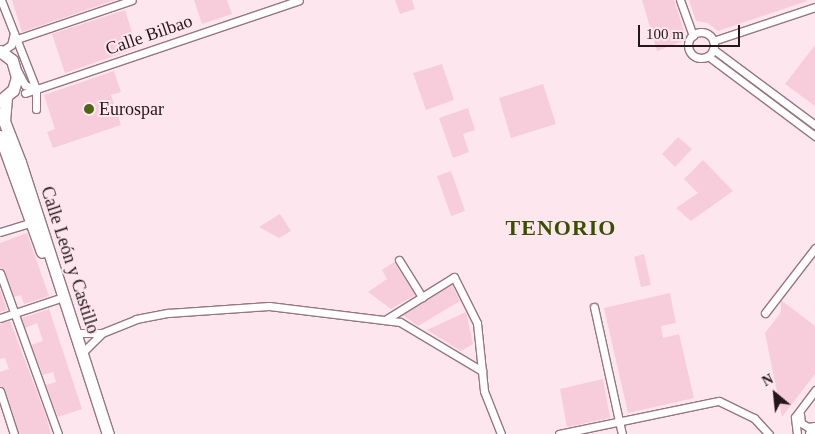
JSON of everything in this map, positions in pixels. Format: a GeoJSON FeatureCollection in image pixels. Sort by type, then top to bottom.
{"type":"FeatureCollection","features":[{"type":"Feature","properties":{"kind":"main road"},"geometry":{"type":"LineString","coordinates":[[1,51],[16,69]]}},
{"type":"Feature","properties":{"kind":"main road","name":"Calle León y Castillo"},"geometry":{"type":"LineString","coordinates":[[16,69],[16,84],[5,98],[4,121],[108,434]]}},
{"type":"Feature","properties":{"kind":"main road","name":"Calle León y Castillo"},"geometry":{"type":"LineString","coordinates":[[0,136],[32,222],[101,434]]}},
{"type":"Feature","properties":{"kind":"main road"},"geometry":{"type":"LineString","coordinates":[[811,434],[815,427]]}},
{"type":"Feature","properties":{"kind":"street"},"geometry":{"type":"LineString","coordinates":[[1,0],[36,89],[34,98],[36,109]]}},
{"type":"Feature","properties":{"kind":"street"},"geometry":{"type":"LineString","coordinates":[[1,51],[11,45],[16,36],[132,0]]}},
{"type":"Feature","properties":{"kind":"street","name":"Calle Bilbao"},"geometry":{"type":"LineString","coordinates":[[5,98],[25,93],[299,0]]}},
{"type":"Feature","properties":{"kind":"street"},"geometry":{"type":"LineString","coordinates":[[680,0],[692,36],[689,44],[691,53],[699,58],[708,56],[815,136]]}},
{"type":"Feature","properties":{"kind":"street"},"geometry":{"type":"LineString","coordinates":[[708,56],[713,45],[815,8]]}},
{"type":"Feature","properties":{"kind":"street"},"geometry":{"type":"LineString","coordinates":[[692,36],[707,34],[713,45],[815,125]]}},
{"type":"Feature","properties":{"kind":"street"},"geometry":{"type":"LineString","coordinates":[[16,36],[16,69],[25,85],[36,89]]}},
{"type":"Feature","properties":{"kind":"street"},"geometry":{"type":"LineString","coordinates":[[25,93],[34,98]]}},
{"type":"Feature","properties":{"kind":"street"},"geometry":{"type":"LineString","coordinates":[[0,232],[32,222]]}},
{"type":"Feature","properties":{"kind":"street"},"geometry":{"type":"LineString","coordinates":[[765,314],[815,248]]}},
{"type":"Feature","properties":{"kind":"street"},"geometry":{"type":"LineString","coordinates":[[399,260],[422,297]]}},
{"type":"Feature","properties":{"kind":"street"},"geometry":{"type":"LineString","coordinates":[[0,273],[58,434]]}},
{"type":"Feature","properties":{"kind":"street"},"geometry":{"type":"LineString","coordinates":[[384,320],[454,277],[477,323],[484,391],[501,434]]}},
{"type":"Feature","properties":{"kind":"street"},"geometry":{"type":"LineString","coordinates":[[0,318],[57,299]]}},
{"type":"Feature","properties":{"kind":"street"},"geometry":{"type":"LineString","coordinates":[[82,353],[102,333],[116,325],[168,314],[269,306],[400,322],[482,370]]}},
{"type":"Feature","properties":{"kind":"street"},"geometry":{"type":"LineString","coordinates":[[594,307],[622,434]]}},
{"type":"Feature","properties":{"kind":"street"},"geometry":{"type":"LineString","coordinates":[[76,334],[102,333]]}},
{"type":"Feature","properties":{"kind":"street"},"geometry":{"type":"LineString","coordinates":[[798,434],[795,417],[815,390]]}},
{"type":"Feature","properties":{"kind":"street"},"geometry":{"type":"LineString","coordinates":[[0,391],[14,434]]}},
{"type":"Feature","properties":{"kind":"street"},"geometry":{"type":"LineString","coordinates":[[559,434],[719,401],[754,418],[769,434]]}},
{"type":"Feature","properties":{"kind":"street"},"geometry":{"type":"LineString","coordinates":[[801,409],[801,423],[808,427],[815,427]]}},
{"type":"Feature","properties":{"kind":"building"},"geometry":{"type":"Polygon","coordinates":[[[12,0],[115,0],[22,32],[12,0]]]}},
{"type":"Feature","properties":{"kind":"building"},"geometry":{"type":"Polygon","coordinates":[[[194,0],[227,0],[232,14],[202,24],[194,0]]]}},
{"type":"Feature","properties":{"kind":"building"},"geometry":{"type":"Polygon","coordinates":[[[395,0],[412,0],[415,9],[400,14],[395,0]]]}},
{"type":"Feature","properties":{"kind":"building"},"geometry":{"type":"Polygon","coordinates":[[[642,0],[674,0],[685,34],[683,41],[657,51],[642,0]]]}},
{"type":"Feature","properties":{"kind":"building"},"geometry":{"type":"Polygon","coordinates":[[[689,0],[807,1],[718,31],[708,23],[696,21],[689,0]]]}},
{"type":"Feature","properties":{"kind":"building"},"geometry":{"type":"Polygon","coordinates":[[[125,10],[137,48],[65,73],[52,34],[125,10]]]}},
{"type":"Feature","properties":{"kind":"building"},"geometry":{"type":"Polygon","coordinates":[[[815,45],[815,106],[785,84],[815,45]]]}},
{"type":"Feature","properties":{"kind":"building"},"geometry":{"type":"Polygon","coordinates":[[[442,64],[454,100],[426,110],[413,73],[442,64]]]}},
{"type":"Feature","properties":{"kind":"building"},"geometry":{"type":"Polygon","coordinates":[[[114,71],[121,92],[111,95],[121,125],[53,148],[47,132],[55,129],[44,95],[114,71]]]}},
{"type":"Feature","properties":{"kind":"building"},"geometry":{"type":"Polygon","coordinates":[[[543,84],[556,124],[511,138],[499,98],[543,84]]]}},
{"type":"Feature","properties":{"kind":"building"},"geometry":{"type":"Polygon","coordinates":[[[468,108],[475,130],[463,134],[469,152],[453,158],[439,118],[468,108]]]}},
{"type":"Feature","properties":{"kind":"building"},"geometry":{"type":"Polygon","coordinates":[[[678,137],[692,149],[675,167],[662,154],[678,137]]]}},
{"type":"Feature","properties":{"kind":"building"},"geometry":{"type":"Polygon","coordinates":[[[703,160],[733,191],[691,221],[676,208],[698,193],[684,179],[703,160]]]}},
{"type":"Feature","properties":{"kind":"building"},"geometry":{"type":"Polygon","coordinates":[[[451,171],[465,211],[451,216],[437,176],[451,171]]]}},
{"type":"Feature","properties":{"kind":"building"},"geometry":{"type":"Polygon","coordinates":[[[280,214],[291,231],[279,238],[259,227],[280,214]]]}},
{"type":"Feature","properties":{"kind":"building"},"geometry":{"type":"Polygon","coordinates":[[[27,233],[49,296],[24,304],[21,295],[14,297],[5,271],[0,268],[0,243],[27,233]]]}},
{"type":"Feature","properties":{"kind":"building"},"geometry":{"type":"Polygon","coordinates":[[[644,254],[651,285],[641,287],[634,257],[644,254]]]}},
{"type":"Feature","properties":{"kind":"building"},"geometry":{"type":"Polygon","coordinates":[[[394,262],[415,295],[391,309],[368,292],[387,279],[382,270],[394,262]]]}},
{"type":"Feature","properties":{"kind":"building"},"geometry":{"type":"Polygon","coordinates":[[[452,285],[460,301],[418,326],[403,315],[452,285]]]}},
{"type":"Feature","properties":{"kind":"building"},"geometry":{"type":"Polygon","coordinates":[[[0,289],[7,310],[0,312],[0,289]]]}},
{"type":"Feature","properties":{"kind":"building"},"geometry":{"type":"Polygon","coordinates":[[[670,293],[676,323],[661,326],[663,338],[679,334],[694,398],[628,413],[604,308],[670,293]]]}},
{"type":"Feature","properties":{"kind":"building"},"geometry":{"type":"Polygon","coordinates":[[[781,300],[815,326],[815,374],[782,417],[765,333],[781,312],[781,300]]]}},
{"type":"Feature","properties":{"kind":"building"},"geometry":{"type":"Polygon","coordinates":[[[49,309],[82,409],[58,417],[46,385],[56,382],[53,372],[43,375],[31,345],[43,341],[37,323],[25,328],[22,318],[49,309]]]}},
{"type":"Feature","properties":{"kind":"building"},"geometry":{"type":"Polygon","coordinates":[[[466,312],[473,344],[461,351],[427,330],[466,312]]]}},
{"type":"Feature","properties":{"kind":"building"},"geometry":{"type":"Polygon","coordinates":[[[10,321],[51,434],[19,434],[5,389],[0,386],[0,372],[9,369],[5,358],[0,359],[0,324],[10,321]]]}},
{"type":"Feature","properties":{"kind":"building"},"geometry":{"type":"Polygon","coordinates":[[[603,379],[610,418],[567,427],[560,389],[603,379]]]}},
{"type":"Feature","properties":{"kind":"place","name":"Eurospar"},"geometry":{"type":"Point","coordinates":[89,109]}},
{"type":"Feature","properties":{"kind":"district","name":"TENORIO"},"geometry":{"type":"Point","coordinates":[561,228]}}]}
